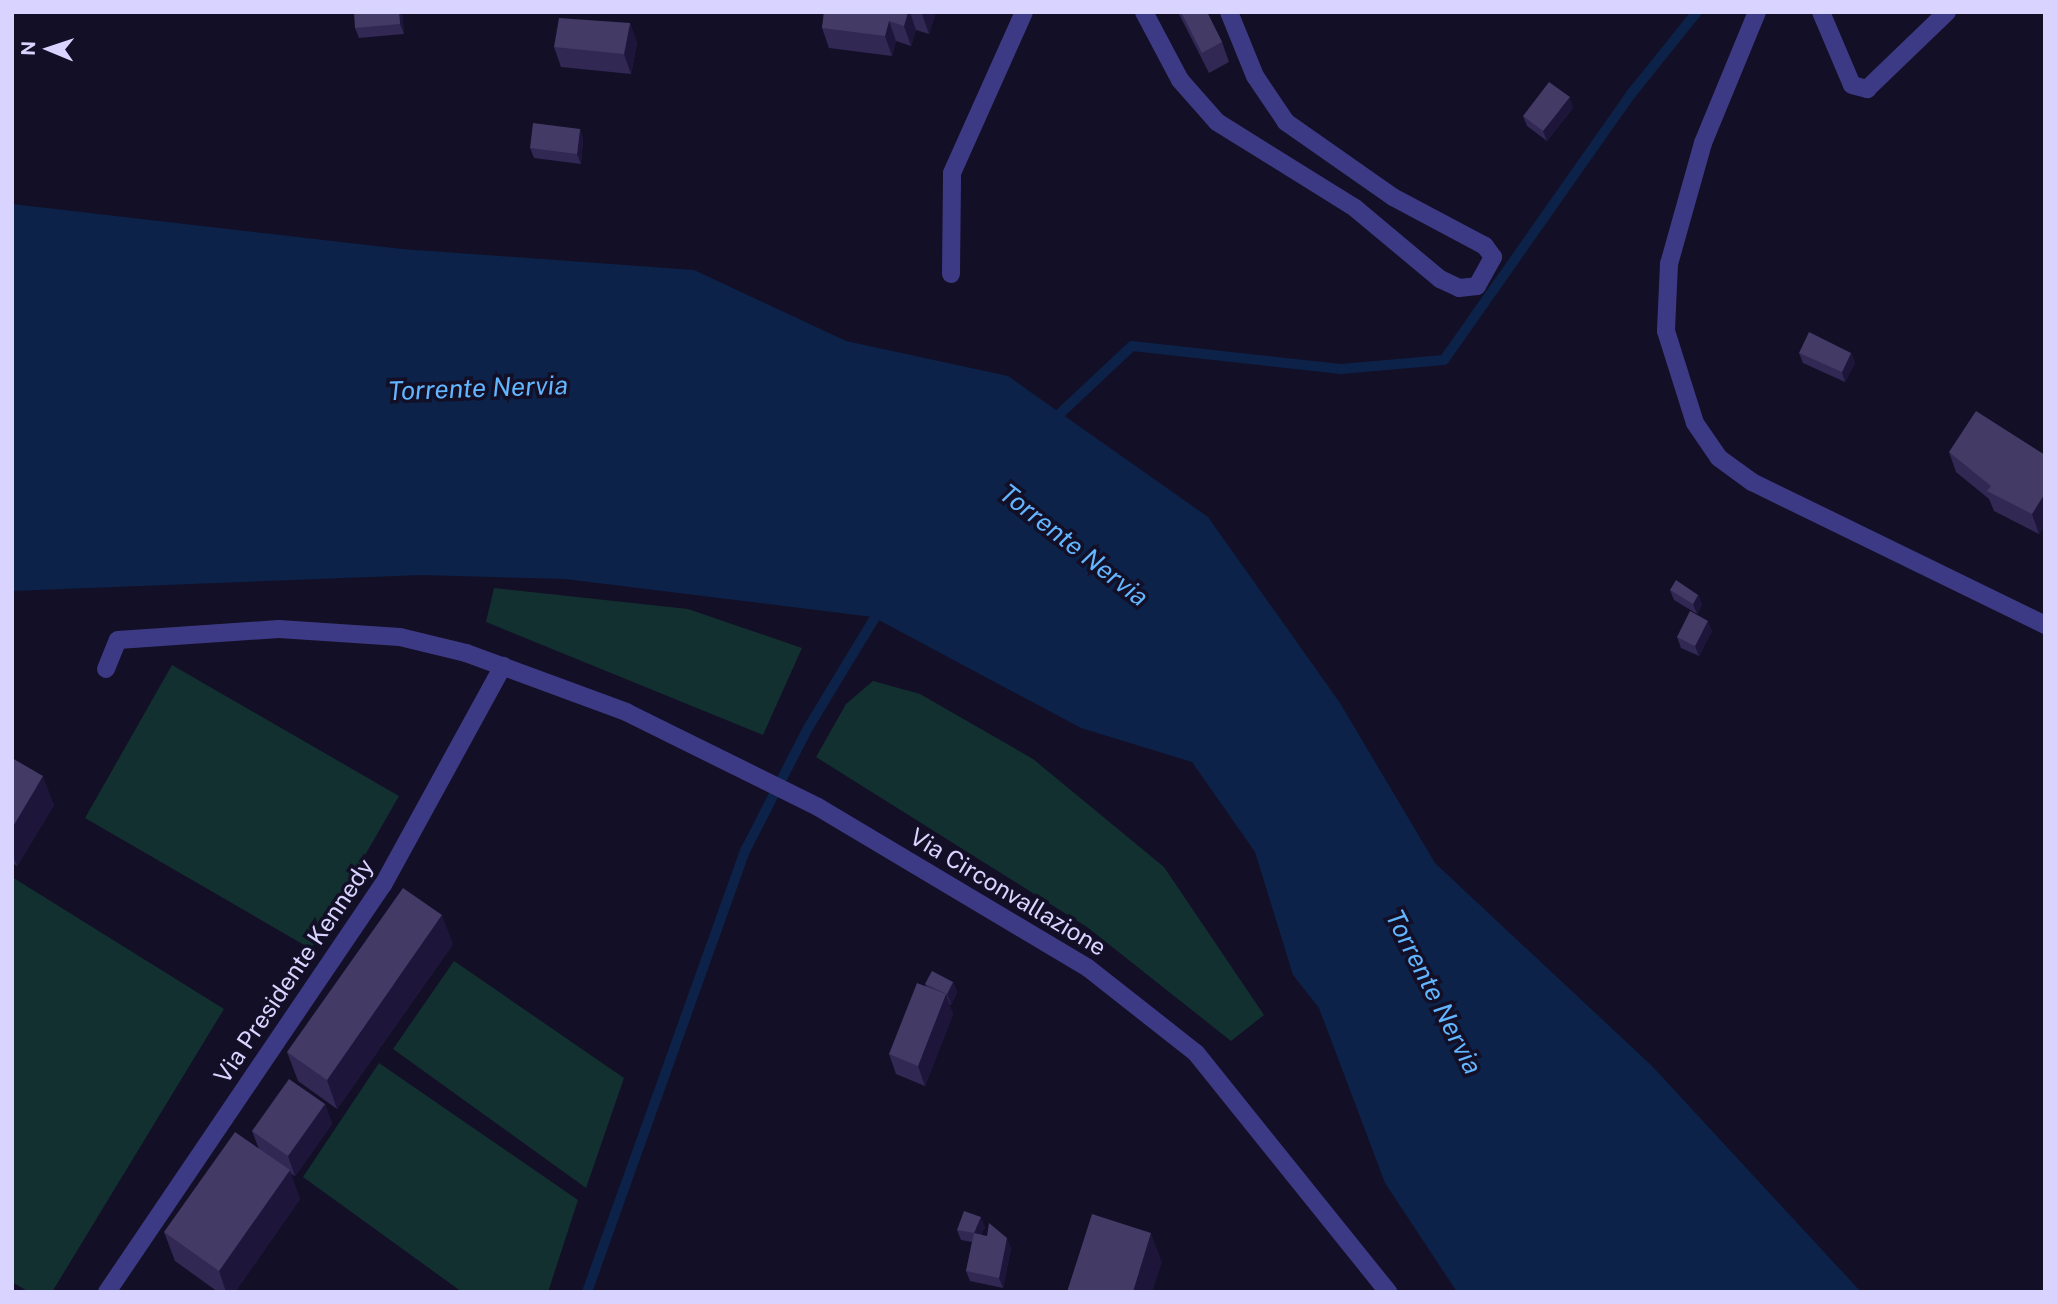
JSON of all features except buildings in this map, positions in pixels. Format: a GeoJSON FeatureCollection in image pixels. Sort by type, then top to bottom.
{"type":"FeatureCollection","features":[{"type":"Feature","properties":{"kind":"street"},"geometry":{"type":"LineString","coordinates":[[951,274],[952,173],[1024,12]]}},
{"type":"Feature","properties":{"kind":"street"},"geometry":{"type":"LineString","coordinates":[[1144,12],[1180,80],[1217,122],[1355,208],[1440,279],[1460,288],[1476,286],[1493,257],[1486,246],[1383,190],[1286,122],[1255,76],[1229,12]]}},
{"type":"Feature","properties":{"kind":"street"},"geometry":{"type":"LineString","coordinates":[[1757,12],[1703,143],[1669,264],[1666,331],[1695,423],[1719,458],[1752,482],[2045,625]]}},
{"type":"Feature","properties":{"kind":"street"},"geometry":{"type":"LineString","coordinates":[[1821,12],[1852,85],[1867,89],[1947,12]]}},
{"type":"Feature","properties":{"kind":"street","name":"Via Circonvallazione"},"geometry":{"type":"LineString","coordinates":[[106,669],[118,640],[279,629],[400,637],[503,666],[626,712],[818,807],[1088,968],[1196,1053],[1388,1292]]}},
{"type":"Feature","properties":{"kind":"street","name":"Via Presidente Kennedy"},"geometry":{"type":"LineString","coordinates":[[107,1292],[383,885],[503,666]]}},
{"type":"Feature","properties":{"kind":"green space"},"geometry":{"type":"Polygon","coordinates":[[[494,588],[688,609],[802,648],[763,735],[486,622],[494,588]]]}},
{"type":"Feature","properties":{"kind":"green space"},"geometry":{"type":"Polygon","coordinates":[[[172,665],[399,796],[311,949],[85,818],[172,665]]]}},
{"type":"Feature","properties":{"kind":"green space"},"geometry":{"type":"Polygon","coordinates":[[[873,681],[920,694],[1033,759],[1164,867],[1264,1015],[1231,1041],[1087,927],[816,757],[846,704],[873,681]]]}},
{"type":"Feature","properties":{"kind":"green space"},"geometry":{"type":"Polygon","coordinates":[[[12,877],[224,1009],[52,1292],[29,1292],[12,1282],[12,877]]]}},
{"type":"Feature","properties":{"kind":"green space"},"geometry":{"type":"Polygon","coordinates":[[[454,961],[624,1078],[586,1188],[393,1049],[454,961]]]}},
{"type":"Feature","properties":{"kind":"green space"},"geometry":{"type":"Polygon","coordinates":[[[379,1063],[578,1200],[548,1292],[462,1292],[303,1177],[379,1063]]]}},
{"type":"Feature","properties":{"kind":"water","name":"Torrente Nervia"},"geometry":{"type":"Polygon","coordinates":[[[12,204],[402,249],[694,270],[846,341],[1008,376],[1208,517],[1340,703],[1435,863],[1652,1066],[1861,1292],[1457,1292],[1385,1183],[1319,1008],[1293,975],[1255,852],[1192,762],[1081,728],[873,617],[565,579],[421,575],[12,591],[12,204]]]}},
{"type":"Feature","properties":{"kind":"waterway"},"geometry":{"type":"LineString","coordinates":[[1051,422],[1132,346],[1341,369],[1444,360],[1631,94],[1697,12]]}},
{"type":"Feature","properties":{"kind":"waterway"},"geometry":{"type":"LineString","coordinates":[[587,1292],[746,849],[808,728],[882,606]]}}]}
